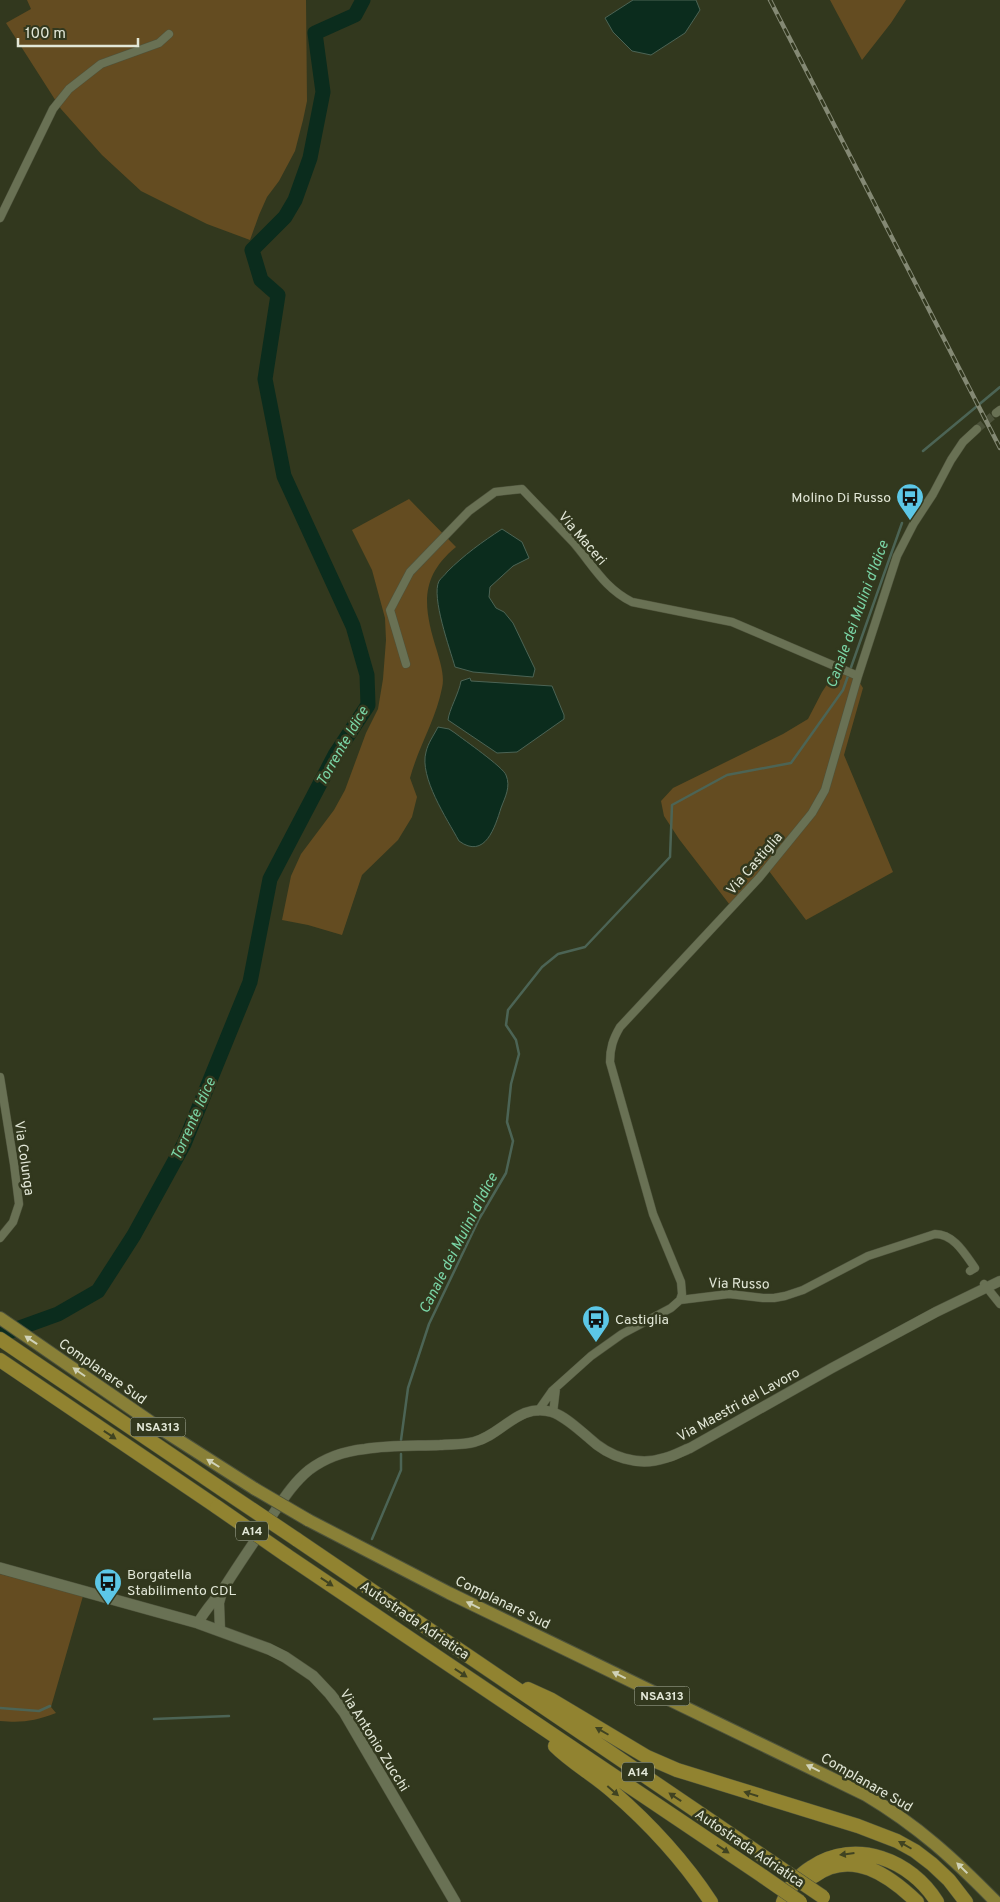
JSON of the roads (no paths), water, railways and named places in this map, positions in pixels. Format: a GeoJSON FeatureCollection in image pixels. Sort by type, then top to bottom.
{"type":"FeatureCollection","features":[{"type":"Feature","properties":{"kind":"highway","name":"Complanare Sud"},"geometry":{"type":"LineString","coordinates":[[0,1318],[158,1427],[255,1489],[308,1520],[449,1593],[866,1795],[900,1815],[926,1836],[996,1902]]}},
{"type":"Feature","properties":{"kind":"highway","name":"Autostrada Adriatica"},"geometry":{"type":"LineString","coordinates":[[0,1339],[827,1900]]}},
{"type":"Feature","properties":{"kind":"highway","name":"Autostrada Adriatica"},"geometry":{"type":"LineString","coordinates":[[0,1360],[800,1902]]}},
{"type":"Feature","properties":{"kind":"highway"},"geometry":{"type":"LineString","coordinates":[[503,1680],[550,1699],[630,1747],[677,1770],[858,1826],[897,1841],[932,1864],[949,1880],[966,1902]]}},
{"type":"Feature","properties":{"kind":"highway"},"geometry":{"type":"LineString","coordinates":[[537,1724],[560,1750],[607,1786],[640,1817],[695,1879],[711,1902]]}},
{"type":"Feature","properties":{"kind":"highway"},"geometry":{"type":"LineString","coordinates":[[783,1902],[790,1888],[804,1872],[820,1862],[848,1853],[872,1855],[895,1863],[915,1875],[937,1902]]}},
{"type":"Feature","properties":{"kind":"highway"},"geometry":{"type":"LineString","coordinates":[[794,1902],[803,1886],[818,1873],[838,1866],[848,1865],[869,1868],[884,1874],[917,1902]]}},
{"type":"Feature","properties":{"kind":"main road","name":"Via Antonio Zucchi"},"geometry":{"type":"LineString","coordinates":[[0,1568],[220,1630],[285,1657],[313,1676],[330,1694],[356,1731],[455,1902]]}},
{"type":"Feature","properties":{"kind":"street"},"geometry":{"type":"LineString","coordinates":[[0,218],[53,109],[68,89],[101,64],[159,43],[169,34]]}},
{"type":"Feature","properties":{"kind":"street","name":"Via Castiglia"},"geometry":{"type":"LineString","coordinates":[[680,1300],[682,1294],[680,1282],[653,1214],[610,1062],[610,1048],[620,1027],[758,878],[812,813],[825,790],[852,674],[897,556],[951,460],[963,442],[977,429]]}},
{"type":"Feature","properties":{"kind":"street","name":"Via Maceri"},"geometry":{"type":"LineString","coordinates":[[406,664],[390,610],[410,572],[482,501],[495,492],[522,489],[574,544],[617,595],[632,602],[732,622],[852,674]]}},
{"type":"Feature","properties":{"kind":"street","name":"Via Colunga"},"geometry":{"type":"LineString","coordinates":[[0,1077],[19,1204],[13,1222],[0,1238]]}},
{"type":"Feature","properties":{"kind":"street","name":"Via Russo"},"geometry":{"type":"LineString","coordinates":[[538,1411],[547,1396],[557,1386],[611,1341],[671,1308],[680,1300],[729,1294],[763,1298],[785,1296],[803,1290],[868,1256],[935,1234],[946,1235],[958,1245],[974,1268],[970,1272]]}},
{"type":"Feature","properties":{"kind":"street","name":"Via Maestri del Lavoro"},"geometry":{"type":"LineString","coordinates":[[986,1286],[1000,1276]]}},
{"type":"Feature","properties":{"kind":"street","name":"Via Maestri del Lavoro"},"geometry":{"type":"LineString","coordinates":[[553,1412],[574,1425],[600,1448],[611,1454],[637,1461],[665,1458],[690,1448],[936,1312],[986,1286],[1000,1281]]}},
{"type":"Feature","properties":{"kind":"street"},"geometry":{"type":"LineString","coordinates":[[986,1286],[1000,1304]]}},
{"type":"Feature","properties":{"kind":"street"},"geometry":{"type":"LineString","coordinates":[[198,1623],[285,1496],[299,1479],[322,1462],[342,1453],[366,1448],[468,1444],[476,1442],[516,1417],[538,1411],[553,1412],[557,1386]]}},
{"type":"Feature","properties":{"kind":"street"},"geometry":{"type":"LineString","coordinates":[[220,1630],[219,1603],[223,1588]]}},
{"type":"Feature","properties":{"kind":"waterway","name":"Torrente Idice"},"geometry":{"type":"LineString","coordinates":[[0,1335],[58,1314],[98,1291],[134,1235],[184,1144],[250,982],[270,879],[335,755],[368,705],[367,675],[353,626],[284,476],[265,379],[278,295],[261,280],[252,250],[285,217],[295,200],[310,158],[323,92],[315,33],[355,15],[363,0]]}},
{"type":"Feature","properties":{"kind":"waterway","name":"Canale dei Mulini d'Idice"},"geometry":{"type":"LineString","coordinates":[[923,451],[1000,387]]}},
{"type":"Feature","properties":{"kind":"waterway","name":"Canale dei Mulini d'Idice"},"geometry":{"type":"LineString","coordinates":[[401,1440],[408,1388],[429,1324],[479,1219],[506,1173],[513,1141],[507,1122],[511,1084],[519,1054],[516,1040],[506,1025],[508,1010],[542,967],[558,954],[585,947],[670,857],[672,805],[727,775],[791,763],[843,690],[902,523]]}},
{"type":"Feature","properties":{"kind":"waterway","name":"Canale dei Mulini d'Idice"},"geometry":{"type":"LineString","coordinates":[[372,1539],[401,1470],[401,1454]]}},
{"type":"Feature","properties":{"kind":"waterway","name":"Canale dei Mulini d'Idice"},"geometry":{"type":"LineString","coordinates":[[0,1708],[39,1711],[50,1706]]}},
{"type":"Feature","properties":{"kind":"waterway","name":"Canale dei Mulini d'Idice"},"geometry":{"type":"LineString","coordinates":[[154,1719],[229,1716]]}},
{"type":"Feature","properties":{"kind":"tunnel"},"geometry":{"type":"LineString","coordinates":[[977,429],[996,413]]}},
{"type":"Feature","properties":{"kind":"railway"},"geometry":{"type":"LineString","coordinates":[[770,0],[1000,448]]}},
{"type":"Feature","properties":{"kind":"place","name":"Molino Di Russo"},"geometry":{"type":"Point","coordinates":[910,521]}},
{"type":"Feature","properties":{"kind":"place","name":"Castiglia"},"geometry":{"type":"Point","coordinates":[596,1343]}},
{"type":"Feature","properties":{"kind":"place","name":"Borgatella Stabilimento CDL"},"geometry":{"type":"Point","coordinates":[108,1606]}}]}
